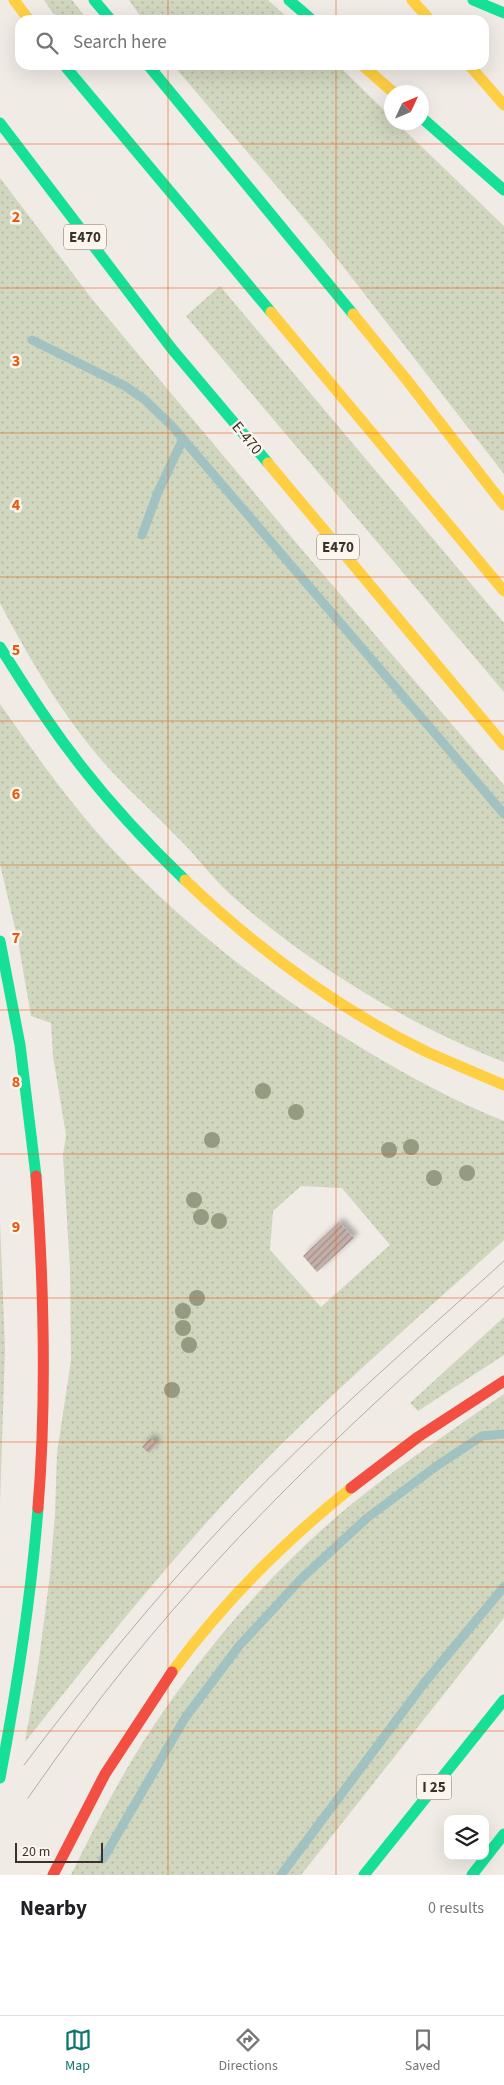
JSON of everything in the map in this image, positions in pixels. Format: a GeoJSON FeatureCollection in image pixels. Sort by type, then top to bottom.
{"type":"FeatureCollection","features":[{"type":"Feature","properties":{"kind":"highway"},"geometry":{"type":"LineString","coordinates":[[14,0],[25,15]]}},
{"type":"Feature","properties":{"kind":"highway"},"geometry":{"type":"LineString","coordinates":[[94,0],[107,15]]}},
{"type":"Feature","properties":{"kind":"highway"},"geometry":{"type":"LineString","coordinates":[[289,0],[306,15]]}},
{"type":"Feature","properties":{"kind":"highway"},"geometry":{"type":"LineString","coordinates":[[412,0],[426,15]]}},
{"type":"Feature","properties":{"kind":"highway"},"geometry":{"type":"LineString","coordinates":[[472,0],[504,13]]}},
{"type":"Feature","properties":{"kind":"highway"},"geometry":{"type":"LineString","coordinates":[[68,70],[504,591]]}},
{"type":"Feature","properties":{"kind":"highway"},"geometry":{"type":"LineString","coordinates":[[152,70],[400,372],[504,505]]}},
{"type":"Feature","properties":{"kind":"highway"},"geometry":{"type":"LineString","coordinates":[[368,70],[385,85]]}},
{"type":"Feature","properties":{"kind":"highway"},"geometry":{"type":"LineString","coordinates":[[473,70],[504,105]]}},
{"type":"Feature","properties":{"kind":"highway","name":"E-470"},"geometry":{"type":"LineString","coordinates":[[0,123],[118,281],[172,349],[504,745]]}},
{"type":"Feature","properties":{"kind":"highway"},"geometry":{"type":"LineString","coordinates":[[429,124],[504,190]]}},
{"type":"Feature","properties":{"kind":"highway"},"geometry":{"type":"LineString","coordinates":[[0,647],[48,723],[103,796],[155,853],[224,918],[293,971],[350,1009],[410,1043],[504,1086]]}},
{"type":"Feature","properties":{"kind":"highway"},"geometry":{"type":"LineString","coordinates":[[0,941],[20,1054],[37,1177],[45,1360],[39,1512],[32,1586],[20,1678],[0,1778]]}},
{"type":"Feature","properties":{"kind":"highway"},"geometry":{"type":"LineString","coordinates":[[53,1875],[81,1818],[124,1743],[185,1656],[231,1601],[304,1527],[350,1486],[430,1426],[504,1381]]}},
{"type":"Feature","properties":{"kind":"highway","name":"I 25"},"geometry":{"type":"LineString","coordinates":[[364,1875],[504,1700]]}},
{"type":"Feature","properties":{"kind":"highway"},"geometry":{"type":"LineString","coordinates":[[472,1875],[504,1834]]}},
{"type":"Feature","properties":{"kind":"green space"},"geometry":{"type":"Polygon","coordinates":[[[44,0],[72,0],[84,15],[56,15],[44,0]]]}},
{"type":"Feature","properties":{"kind":"green space"},"geometry":{"type":"Polygon","coordinates":[[[129,0],[268,0],[284,15],[140,15],[129,0]]]}},
{"type":"Feature","properties":{"kind":"green space"},"geometry":{"type":"Polygon","coordinates":[[[177,70],[343,70],[384,110],[384,130],[404,130],[504,226],[504,474],[325,243],[177,70]]]}},
{"type":"Feature","properties":{"kind":"green space"},"geometry":{"type":"Polygon","coordinates":[[[0,178],[92,299],[298,545],[504,785],[504,1062],[432,1030],[360,990],[292,944],[231,895],[96,754],[65,713],[24,647],[0,603],[0,178]]]}},
{"type":"Feature","properties":{"kind":"green space"},"geometry":{"type":"Polygon","coordinates":[[[220,286],[504,623],[504,692],[186,316],[220,286]]]}},
{"type":"Feature","properties":{"kind":"green space"},"geometry":{"type":"Polygon","coordinates":[[[0,704],[54,779],[98,833],[141,878],[199,932],[261,981],[326,1026],[430,1087],[504,1121],[504,1240],[339,1389],[244,1482],[159,1577],[25,1742],[38,1667],[50,1575],[57,1453],[71,1361],[70,1269],[63,1155],[66,1135],[53,1056],[51,1023],[31,1016],[18,941],[0,864],[0,704]],[[301,1186],[273,1211],[270,1250],[321,1307],[390,1245],[342,1188],[301,1186]]]}},
{"type":"Feature","properties":{"kind":"green space"},"geometry":{"type":"Polygon","coordinates":[[[0,1221],[5,1349],[0,1504],[0,1221]]]}},
{"type":"Feature","properties":{"kind":"green space"},"geometry":{"type":"Polygon","coordinates":[[[504,1317],[504,1355],[418,1411],[410,1403],[504,1317]]]}},
{"type":"Feature","properties":{"kind":"green space"},"geometry":{"type":"Polygon","coordinates":[[[504,1394],[504,1618],[301,1875],[71,1875],[105,1808],[143,1742],[187,1678],[236,1617],[290,1560],[348,1507],[405,1463],[504,1394]]]}},
{"type":"Feature","properties":{"kind":"building"},"geometry":{"type":"Polygon","coordinates":[[[339,1222],[354,1238],[317,1272],[303,1256],[339,1222]]]}},
{"type":"Feature","properties":{"kind":"building"},"geometry":{"type":"Polygon","coordinates":[[[150,1438],[157,1444],[149,1453],[142,1447],[150,1438]]]}},
{"type":"Feature","properties":{"kind":"waterway"},"geometry":{"type":"LineString","coordinates":[[32,340],[125,386],[145,400],[171,425],[504,814]]}},
{"type":"Feature","properties":{"kind":"waterway"},"geometry":{"type":"LineString","coordinates":[[142,535],[158,492],[183,439]]}},
{"type":"Feature","properties":{"kind":"waterway"},"geometry":{"type":"LineString","coordinates":[[103,1859],[185,1718],[239,1646],[302,1578],[367,1518],[438,1465],[482,1436],[504,1434]]}},
{"type":"Feature","properties":{"kind":"waterway"},"geometry":{"type":"LineString","coordinates":[[281,1875],[425,1682],[504,1587]]}},
{"type":"Feature","properties":{"kind":"tram line"},"geometry":{"type":"LineString","coordinates":[[24,1765],[125,1637],[233,1515],[332,1417],[504,1261]]}},
{"type":"Feature","properties":{"kind":"tram line"},"geometry":{"type":"LineString","coordinates":[[28,1798],[78,1728],[117,1678],[173,1610],[217,1561],[357,1420],[504,1286]]}},
{"type":"Feature","properties":{"kind":"traffic: fast"},"geometry":{"type":"LineString","coordinates":[[94,0],[107,15]]}},
{"type":"Feature","properties":{"kind":"traffic: fast"},"geometry":{"type":"LineString","coordinates":[[289,0],[306,15]]}},
{"type":"Feature","properties":{"kind":"traffic: fast"},"geometry":{"type":"LineString","coordinates":[[473,0],[504,13]]}},
{"type":"Feature","properties":{"kind":"traffic: fast"},"geometry":{"type":"LineString","coordinates":[[68,70],[271,312]]}},
{"type":"Feature","properties":{"kind":"traffic: fast"},"geometry":{"type":"LineString","coordinates":[[152,70],[353,314]]}},
{"type":"Feature","properties":{"kind":"traffic: fast"},"geometry":{"type":"LineString","coordinates":[[0,123],[172,349],[268,463]]}},
{"type":"Feature","properties":{"kind":"traffic: fast"},"geometry":{"type":"LineString","coordinates":[[429,124],[504,190]]}},
{"type":"Feature","properties":{"kind":"traffic: fast"},"geometry":{"type":"LineString","coordinates":[[0,647],[40,709],[77,761],[129,823],[185,880]]}},
{"type":"Feature","properties":{"kind":"traffic: fast"},"geometry":{"type":"LineString","coordinates":[[0,941],[20,1045],[36,1176]]}},
{"type":"Feature","properties":{"kind":"traffic: fast"},"geometry":{"type":"LineString","coordinates":[[0,1778],[23,1643],[32,1576],[38,1508]]}},
{"type":"Feature","properties":{"kind":"traffic: fast"},"geometry":{"type":"LineString","coordinates":[[364,1875],[504,1700]]}},
{"type":"Feature","properties":{"kind":"traffic: fast"},"geometry":{"type":"LineString","coordinates":[[472,1875],[504,1834]]}},
{"type":"Feature","properties":{"kind":"traffic: slow"},"geometry":{"type":"LineString","coordinates":[[14,0],[25,15]]}},
{"type":"Feature","properties":{"kind":"traffic: slow"},"geometry":{"type":"LineString","coordinates":[[412,0],[426,15]]}},
{"type":"Feature","properties":{"kind":"traffic: slow"},"geometry":{"type":"LineString","coordinates":[[368,70],[385,85]]}},
{"type":"Feature","properties":{"kind":"traffic: slow"},"geometry":{"type":"LineString","coordinates":[[473,70],[504,105]]}},
{"type":"Feature","properties":{"kind":"traffic: slow"},"geometry":{"type":"LineString","coordinates":[[271,312],[504,591]]}},
{"type":"Feature","properties":{"kind":"traffic: slow"},"geometry":{"type":"LineString","coordinates":[[353,314],[504,505]]}},
{"type":"Feature","properties":{"kind":"traffic: slow"},"geometry":{"type":"LineString","coordinates":[[268,463],[504,745]]}},
{"type":"Feature","properties":{"kind":"traffic: slow"},"geometry":{"type":"LineString","coordinates":[[185,880],[240,930],[330,997],[362,1017],[427,1052],[504,1085]]}},
{"type":"Feature","properties":{"kind":"traffic: slow"},"geometry":{"type":"LineString","coordinates":[[172,1672],[212,1622],[256,1574],[326,1508],[351,1488]]}},
{"type":"Feature","properties":{"kind":"traffic: jam"},"geometry":{"type":"LineString","coordinates":[[36,1176],[43,1342],[43,1425],[38,1508]]}},
{"type":"Feature","properties":{"kind":"traffic: jam"},"geometry":{"type":"LineString","coordinates":[[351,1488],[418,1437],[504,1381]]}},
{"type":"Feature","properties":{"kind":"traffic: jam"},"geometry":{"type":"LineString","coordinates":[[53,1875],[105,1774],[172,1672]]}}]}
